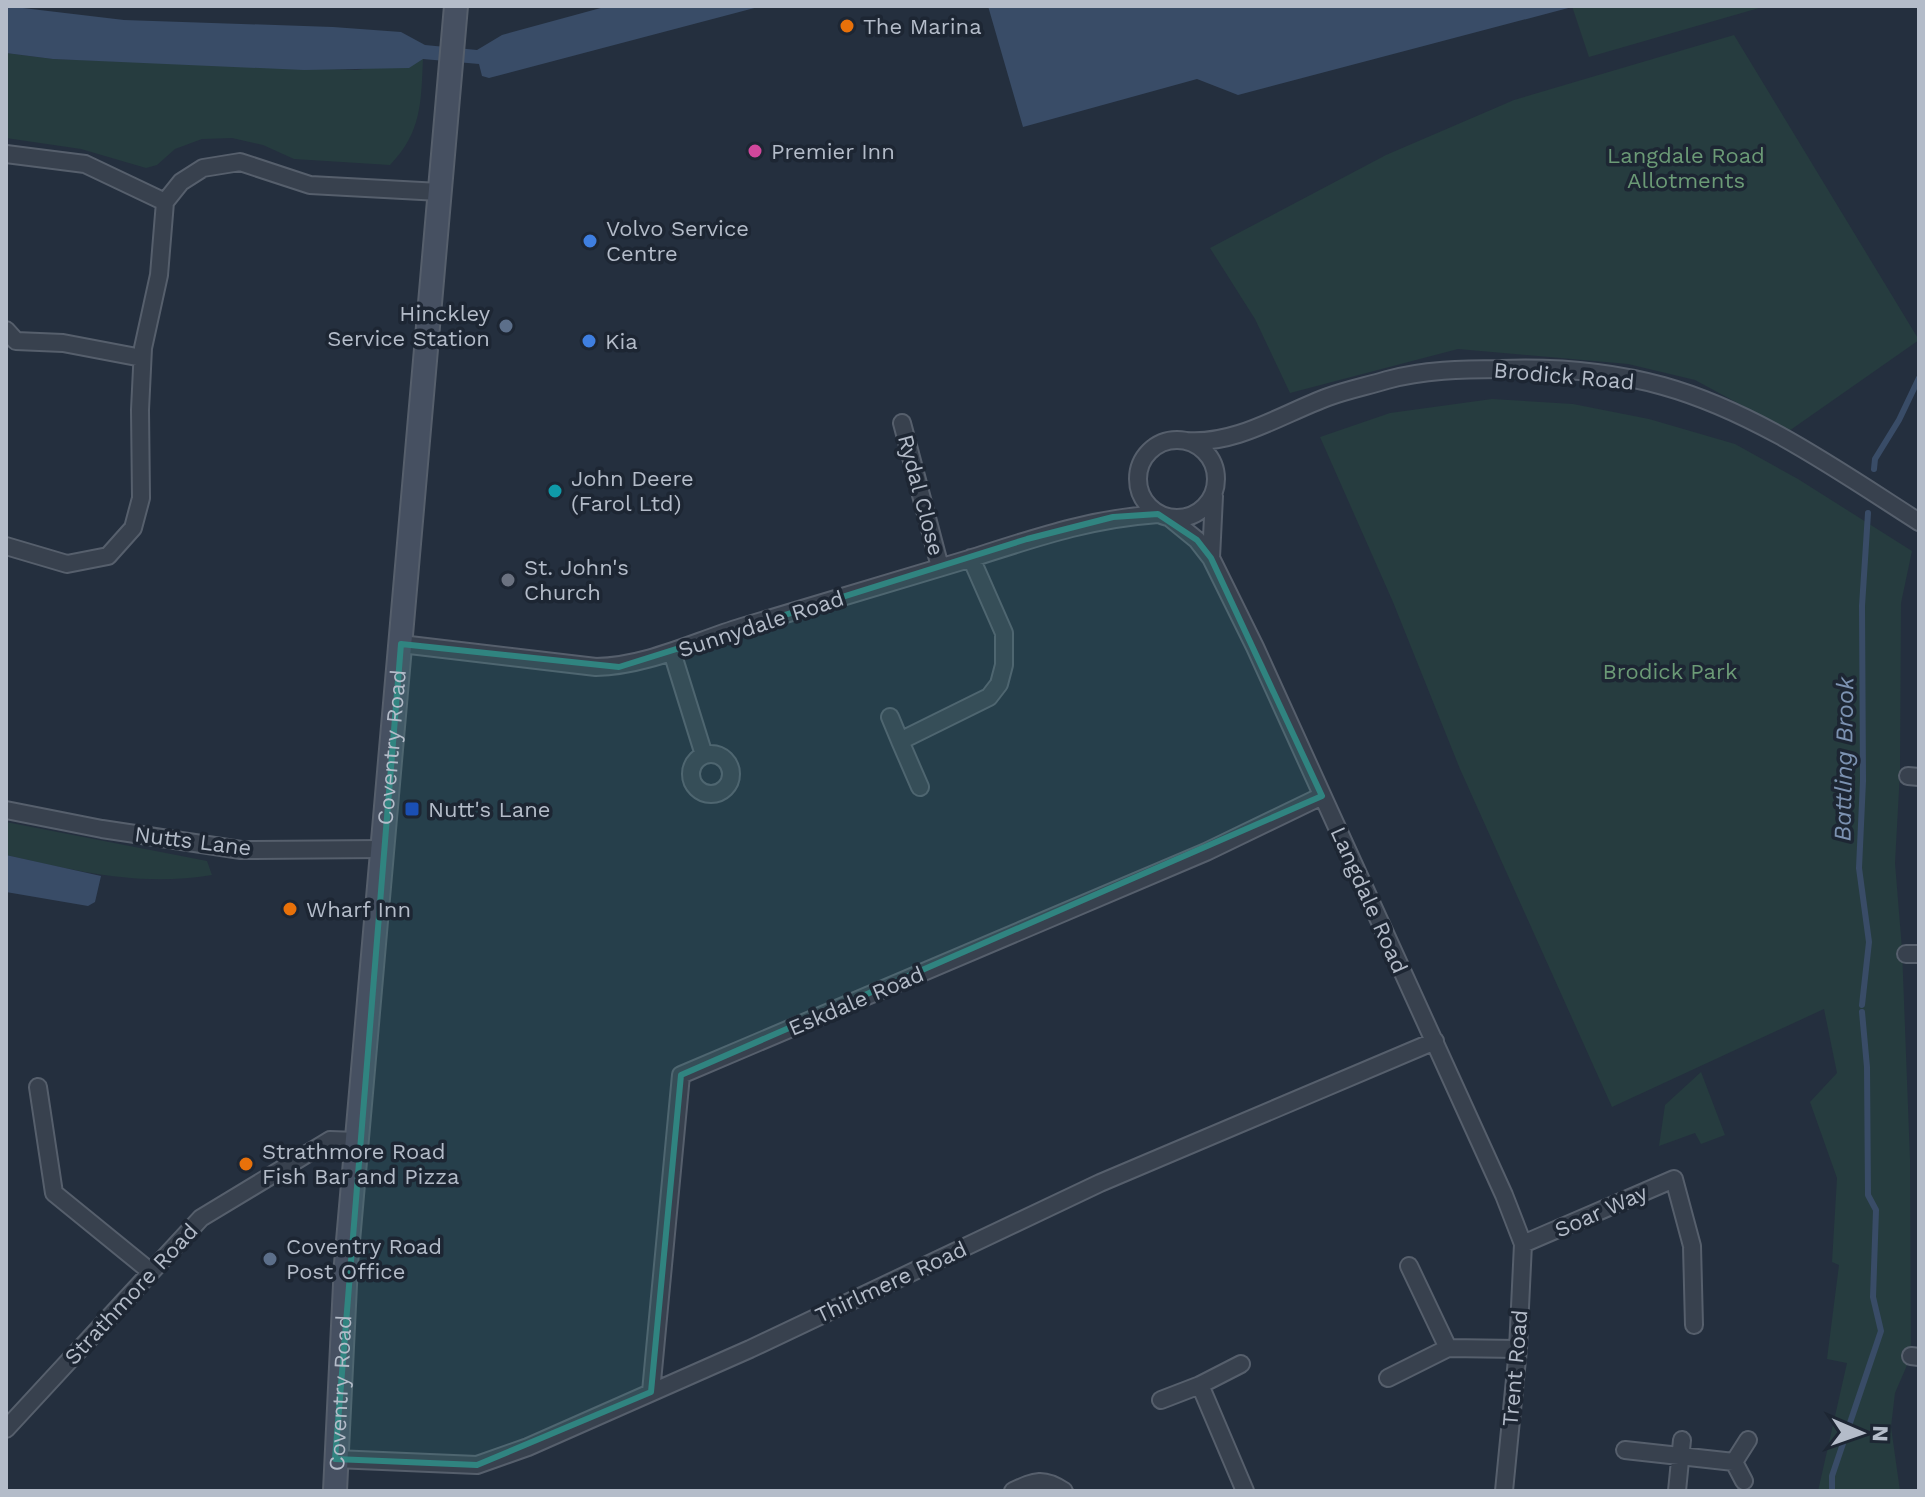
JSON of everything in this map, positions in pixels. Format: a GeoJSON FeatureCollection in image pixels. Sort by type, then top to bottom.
{"type":"FeatureCollection","features":[{"type":"Feature","properties":{"kind":"main road","name":"Coventry Road"},"geometry":{"type":"LineString","coordinates":[[335,1491],[346,1264],[455,10]]}},
{"type":"Feature","properties":{"kind":"street"},"geometry":{"type":"LineString","coordinates":[[6,154],[85,164],[165,202]]}},
{"type":"Feature","properties":{"kind":"street"},"geometry":{"type":"LineString","coordinates":[[6,546],[67,564],[108,556],[133,528],[141,498],[142,358],[159,275],[165,202],[181,182],[203,168],[240,162],[310,185],[440,192]]}},
{"type":"Feature","properties":{"kind":"street"},"geometry":{"type":"LineString","coordinates":[[9,340],[63,343],[142,358]]}},
{"type":"Feature","properties":{"kind":"street","name":"Brodick Road"},"geometry":{"type":"LineString","coordinates":[[1186,441],[1206,443],[1233,437],[1330,397],[1392,379],[1454,370],[1523,368],[1610,376],[1662,386],[1745,418],[1836,469],[1919,522]]}},
{"type":"Feature","properties":{"kind":"street","name":"Rydal Close"},"geometry":{"type":"LineString","coordinates":[[902,423],[940,567]]}},
{"type":"Feature","properties":{"kind":"street","name":"Brodick Road"},"geometry":{"type":"LineString","coordinates":[[1212,461],[1218,448],[1233,437]]}},
{"type":"Feature","properties":{"kind":"street"},"geometry":{"type":"LineString","coordinates":[[1173,440],[1186,441],[1198,446],[1212,461],[1216,478],[1214,493],[1207,505],[1195,515],[1164,516],[1149,507],[1141,496],[1138,473],[1144,459],[1160,444],[1173,440]]}},
{"type":"Feature","properties":{"kind":"street","name":"Langdale Road"},"geometry":{"type":"LineString","coordinates":[[1211,558],[1214,493]]}},
{"type":"Feature","properties":{"kind":"street","name":"Sunnydale Road"},"geometry":{"type":"LineString","coordinates":[[1113,517],[1141,496]]}},
{"type":"Feature","properties":{"kind":"street","name":"Sunnydale Road"},"geometry":{"type":"LineString","coordinates":[[401,644],[596,667],[619,667],[1027,539],[1113,517],[1164,516]]}},
{"type":"Feature","properties":{"kind":"street","name":"Langdale Road"},"geometry":{"type":"LineString","coordinates":[[1164,516],[1197,540],[1211,558],[1255,647],[1435,1041],[1523,1244]]}},
{"type":"Feature","properties":{"kind":"street"},"geometry":{"type":"LineString","coordinates":[[900,741],[989,697],[999,684],[1004,665],[1004,633],[971,558]]}},
{"type":"Feature","properties":{"kind":"street"},"geometry":{"type":"LineString","coordinates":[[672,652],[704,755]]}},
{"type":"Feature","properties":{"kind":"street"},"geometry":{"type":"LineString","coordinates":[[890,717],[920,787]]}},
{"type":"Feature","properties":{"kind":"street","name":"Eskdale Road"},"geometry":{"type":"LineString","coordinates":[[651,1392],[681,1075],[1206,852],[1322,796]]}},
{"type":"Feature","properties":{"kind":"street","name":"Nutts Lane"},"geometry":{"type":"LineString","coordinates":[[6,810],[102,829],[241,850],[382,849]]}},
{"type":"Feature","properties":{"kind":"street","name":"Thirlmere Road"},"geometry":{"type":"LineString","coordinates":[[335,1459],[477,1465],[528,1447],[750,1349],[1100,1183],[1435,1041]]}},
{"type":"Feature","properties":{"kind":"street"},"geometry":{"type":"LineString","coordinates":[[38,1087],[54,1193],[151,1272]]}},
{"type":"Feature","properties":{"kind":"street","name":"Strathmore Road"},"geometry":{"type":"LineString","coordinates":[[6,1429],[201,1218],[330,1140],[357,1141]]}},
{"type":"Feature","properties":{"kind":"street","name":"Soar Way"},"geometry":{"type":"LineString","coordinates":[[1523,1244],[1674,1179],[1692,1246],[1694,1325]]}},
{"type":"Feature","properties":{"kind":"street","name":"Trent Road"},"geometry":{"type":"LineString","coordinates":[[1504,1491],[1518,1349],[1523,1244]]}},
{"type":"Feature","properties":{"kind":"street"},"geometry":{"type":"LineString","coordinates":[[1409,1266],[1448,1348]]}},
{"type":"Feature","properties":{"kind":"street"},"geometry":{"type":"LineString","coordinates":[[1388,1378],[1448,1348],[1518,1349]]}},
{"type":"Feature","properties":{"kind":"street"},"geometry":{"type":"LineString","coordinates":[[1161,1400],[1241,1364]]}},
{"type":"Feature","properties":{"kind":"street"},"geometry":{"type":"LineString","coordinates":[[1200,1385],[1245,1491]]}},
{"type":"Feature","properties":{"kind":"street"},"geometry":{"type":"LineString","coordinates":[[1734,1462],[1748,1440]]}},
{"type":"Feature","properties":{"kind":"street"},"geometry":{"type":"LineString","coordinates":[[1677,1491],[1681,1447]]}},
{"type":"Feature","properties":{"kind":"street"},"geometry":{"type":"LineString","coordinates":[[1625,1450],[1681,1447],[1734,1462],[1744,1481]]}},
{"type":"Feature","properties":{"kind":"street"},"geometry":{"type":"LineString","coordinates":[[1013,1491],[1031,1483],[1048,1481],[1064,1491]]}},
{"type":"Feature","properties":{"kind":"highlighted area"},"geometry":{"type":"Polygon","coordinates":[[[1158,514],[1197,540],[1211,558],[1322,796],[681,1075],[651,1392],[477,1465],[335,1459],[401,644],[619,667],[1027,539],[1113,517],[1158,514]]]}},
{"type":"Feature","properties":{"kind":"green space"},"geometry":{"type":"Polygon","coordinates":[[[1572,6],[1766,6],[1589,57],[1572,6]]]}},
{"type":"Feature","properties":{"kind":"green space","name":"Langdale Road Allotments"},"geometry":{"type":"Polygon","coordinates":[[[1734,35],[1919,340],[1789,431],[1695,380],[1628,364],[1458,349],[1290,393],[1255,319],[1210,248],[1386,155],[1514,100],[1734,35]]]}},
{"type":"Feature","properties":{"kind":"green space"},"geometry":{"type":"Polygon","coordinates":[[[6,53],[53,59],[357,70],[423,59],[418,116],[408,141],[390,165],[294,159],[263,145],[232,138],[202,139],[175,149],[157,165],[146,168],[81,149],[6,138],[6,53]]]}},
{"type":"Feature","properties":{"kind":"green space","name":"Brodick Park"},"geometry":{"type":"Polygon","coordinates":[[[1492,399],[1573,404],[1649,419],[1735,444],[1798,479],[1912,551],[1901,603],[1900,772],[1895,863],[1902,949],[1910,1159],[1911,1356],[1895,1393],[1891,1427],[1900,1491],[1818,1491],[1847,1363],[1827,1359],[1839,1265],[1832,1262],[1837,1178],[1810,1102],[1837,1073],[1824,1009],[1612,1107],[1460,769],[1393,602],[1320,437],[1390,413],[1492,399]]]}},
{"type":"Feature","properties":{"kind":"green space"},"geometry":{"type":"Polygon","coordinates":[[[6,822],[207,861],[212,875],[159,879],[108,876],[6,855],[6,822]]]}},
{"type":"Feature","properties":{"kind":"green space"},"geometry":{"type":"Polygon","coordinates":[[[1701,1072],[1725,1135],[1701,1144],[1695,1133],[1659,1146],[1665,1105],[1701,1072]]]}},
{"type":"Feature","properties":{"kind":"water"},"geometry":{"type":"Polygon","coordinates":[[[6,6],[124,20],[401,32],[425,45],[477,50],[502,35],[608,6],[762,6],[489,78],[482,76],[479,64],[423,59],[409,68],[304,70],[53,59],[6,53],[6,6]]]}},
{"type":"Feature","properties":{"kind":"water"},"geometry":{"type":"Polygon","coordinates":[[[988,6],[1572,7],[1238,95],[1197,79],[1023,127],[988,6]]]}},
{"type":"Feature","properties":{"kind":"water"},"geometry":{"type":"Polygon","coordinates":[[[6,855],[101,876],[95,902],[88,906],[6,892],[6,855]]]}},
{"type":"Feature","properties":{"kind":"waterway","name":"Battling Brook"},"geometry":{"type":"LineString","coordinates":[[1874,469],[1875,459],[1899,420],[1919,378]]}},
{"type":"Feature","properties":{"kind":"waterway","name":"Battling Brook"},"geometry":{"type":"LineString","coordinates":[[1862,1005],[1869,942],[1859,868],[1863,781],[1862,606],[1868,513]]}},
{"type":"Feature","properties":{"kind":"waterway","name":"Battling Brook"},"geometry":{"type":"LineString","coordinates":[[1832,1491],[1832,1476],[1881,1331],[1873,1297],[1876,1210],[1868,1195],[1867,1067],[1862,1012]]}},
{"type":"Feature","properties":{"kind":"place","name":"The Marina"},"geometry":{"type":"Point","coordinates":[847,26]}},
{"type":"Feature","properties":{"kind":"place","name":"Premier Inn"},"geometry":{"type":"Point","coordinates":[755,151]}},
{"type":"Feature","properties":{"kind":"place","name":"Volvo Service Centre"},"geometry":{"type":"Point","coordinates":[590,241]}},
{"type":"Feature","properties":{"kind":"place","name":"Hinckley Service Station"},"geometry":{"type":"Point","coordinates":[506,326]}},
{"type":"Feature","properties":{"kind":"place","name":"Kia"},"geometry":{"type":"Point","coordinates":[589,341]}},
{"type":"Feature","properties":{"kind":"place","name":"John Deere (Farol Ltd)"},"geometry":{"type":"Point","coordinates":[555,491]}},
{"type":"Feature","properties":{"kind":"place","name":"St. John's Church"},"geometry":{"type":"Point","coordinates":[508,580]}},
{"type":"Feature","properties":{"kind":"place","name":"Nutt's Lane"},"geometry":{"type":"Point","coordinates":[412,809]}},
{"type":"Feature","properties":{"kind":"place","name":"Wharf Inn"},"geometry":{"type":"Point","coordinates":[290,909]}},
{"type":"Feature","properties":{"kind":"place","name":"Strathmore Road Fish Bar and Pizza"},"geometry":{"type":"Point","coordinates":[246,1164]}},
{"type":"Feature","properties":{"kind":"place","name":"Coventry Road Post Office"},"geometry":{"type":"Point","coordinates":[270,1259]}}]}
